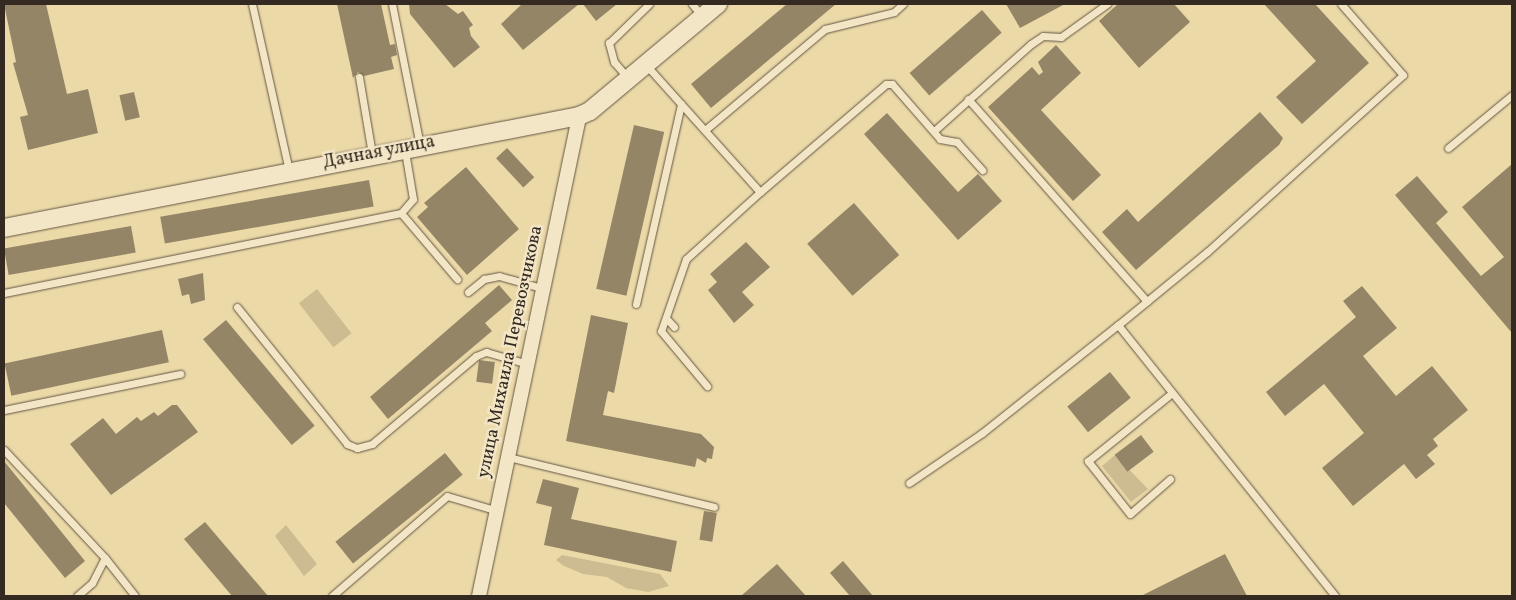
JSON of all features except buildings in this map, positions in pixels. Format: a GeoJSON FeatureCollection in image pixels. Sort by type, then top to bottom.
{"type":"FeatureCollection","features":[{"type":"Feature","properties":{"kind":"street","name":"Дачная улица"},"geometry":{"type":"LineString","coordinates":[[4,228],[372,154],[579,116],[647,66],[697,10],[718,4]]}},
{"type":"Feature","properties":{"kind":"street","name":"улица Михаила Перевозчикова"},"geometry":{"type":"LineString","coordinates":[[479,596],[496,510],[545,290],[579,116]]}},
{"type":"Feature","properties":{"kind":"lane"},"geometry":{"type":"LineString","coordinates":[[252,4],[289,171]]}},
{"type":"Feature","properties":{"kind":"lane"},"geometry":{"type":"LineString","coordinates":[[4,293],[401,213],[412,199],[412,147],[392,4]]}},
{"type":"Feature","properties":{"kind":"lane"},"geometry":{"type":"LineString","coordinates":[[629,79],[614,62],[609,43],[649,4]]}},
{"type":"Feature","properties":{"kind":"lane"},"geometry":{"type":"LineString","coordinates":[[705,130],[825,29],[885,15],[903,4]]}},
{"type":"Feature","properties":{"kind":"lane"},"geometry":{"type":"LineString","coordinates":[[934,131],[1037,40],[1053,34],[1061,37],[1107,4]]}},
{"type":"Feature","properties":{"kind":"lane"},"geometry":{"type":"LineString","coordinates":[[909,484],[982,433],[1118,325],[1403,76],[1341,4]]}},
{"type":"Feature","properties":{"kind":"lane"},"geometry":{"type":"LineString","coordinates":[[647,66],[760,192]]}},
{"type":"Feature","properties":{"kind":"lane"},"geometry":{"type":"LineString","coordinates":[[359,77],[372,154]]}},
{"type":"Feature","properties":{"kind":"lane"},"geometry":{"type":"LineString","coordinates":[[707,386],[663,337],[666,318],[686,259],[760,192],[886,84],[892,84],[942,140],[957,142],[982,170]]}},
{"type":"Feature","properties":{"kind":"lane"},"geometry":{"type":"LineString","coordinates":[[1448,148],[1512,95]]}},
{"type":"Feature","properties":{"kind":"lane"},"geometry":{"type":"LineString","coordinates":[[968,99],[1147,301]]}},
{"type":"Feature","properties":{"kind":"lane"},"geometry":{"type":"LineString","coordinates":[[636,304],[681,104]]}},
{"type":"Feature","properties":{"kind":"lane"},"geometry":{"type":"LineString","coordinates":[[401,213],[457,279]]}},
{"type":"Feature","properties":{"kind":"lane"},"geometry":{"type":"LineString","coordinates":[[468,292],[484,279],[499,276],[545,290]]}},
{"type":"Feature","properties":{"kind":"lane"},"geometry":{"type":"LineString","coordinates":[[237,307],[347,444],[357,448],[372,444],[476,356],[486,352],[528,364]]}},
{"type":"Feature","properties":{"kind":"lane"},"geometry":{"type":"LineString","coordinates":[[666,318],[674,327]]}},
{"type":"Feature","properties":{"kind":"lane"},"geometry":{"type":"LineString","coordinates":[[1118,325],[1335,596]]}},
{"type":"Feature","properties":{"kind":"lane"},"geometry":{"type":"LineString","coordinates":[[4,410],[180,374]]}},
{"type":"Feature","properties":{"kind":"lane"},"geometry":{"type":"LineString","coordinates":[[1170,479],[1130,514],[1088,462],[1172,393]]}},
{"type":"Feature","properties":{"kind":"lane"},"geometry":{"type":"LineString","coordinates":[[4,450],[105,558],[135,596]]}},
{"type":"Feature","properties":{"kind":"lane"},"geometry":{"type":"LineString","coordinates":[[508,457],[714,507]]}},
{"type":"Feature","properties":{"kind":"lane"},"geometry":{"type":"LineString","coordinates":[[332,596],[447,496],[496,510]]}},
{"type":"Feature","properties":{"kind":"lane"},"geometry":{"type":"LineString","coordinates":[[77,596],[92,583],[105,558]]}},
{"type":"Feature","properties":{"kind":"shaded area"},"geometry":{"type":"Polygon","coordinates":[[[317,289],[351,333],[333,347],[299,303],[317,289]]]}},
{"type":"Feature","properties":{"kind":"shaded area"},"geometry":{"type":"Polygon","coordinates":[[[1115,455],[1148,489],[1131,502],[1102,466],[1115,455]]]}},
{"type":"Feature","properties":{"kind":"shaded area"},"geometry":{"type":"Polygon","coordinates":[[[286,525],[317,564],[304,576],[275,536],[286,525]]]}},
{"type":"Feature","properties":{"kind":"shaded area"},"geometry":{"type":"Polygon","coordinates":[[[562,555],[660,574],[669,586],[648,592],[626,588],[607,577],[583,574],[564,566],[556,560],[562,555]]]}}]}
